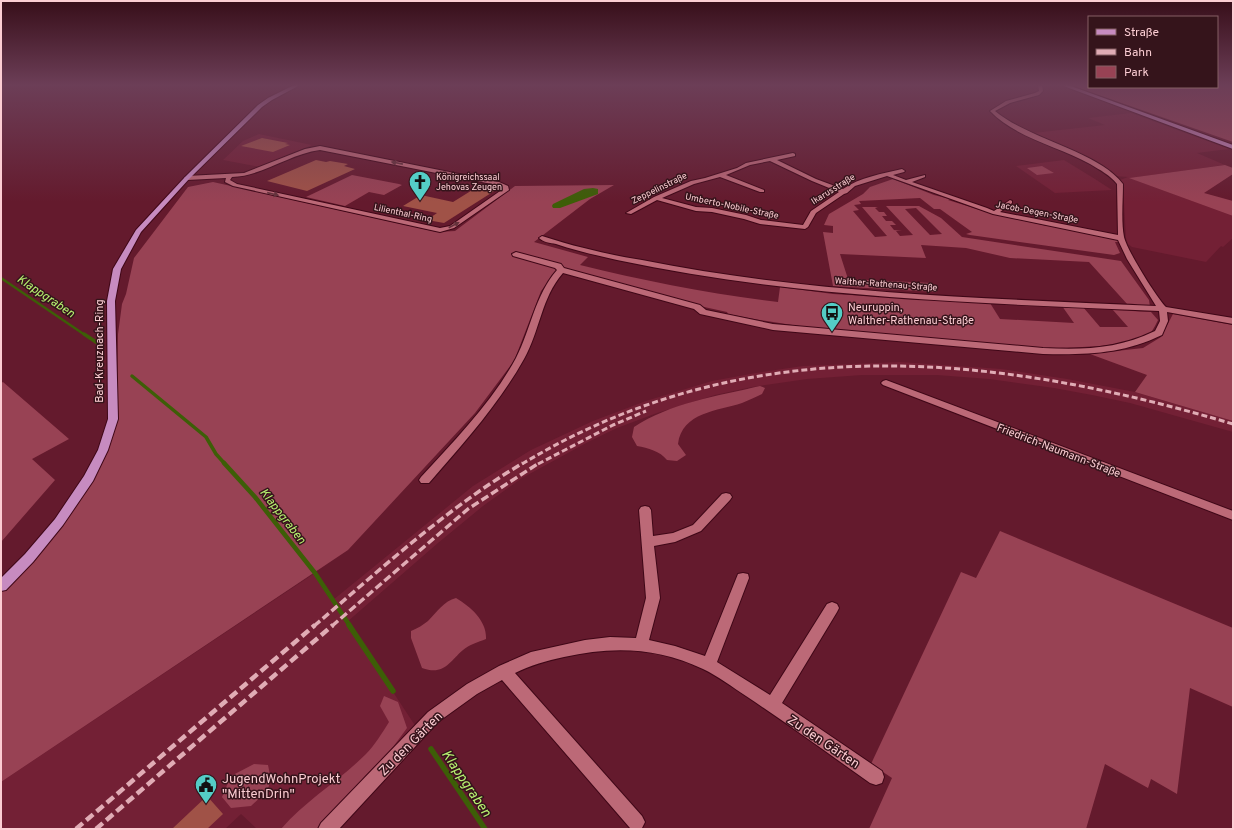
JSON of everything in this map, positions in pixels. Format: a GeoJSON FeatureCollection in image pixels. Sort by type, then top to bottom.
{"type":"FeatureCollection","features":[{"type":"Feature","properties":{"kind":"main road","name":"Bad-Kreuznach-Ring"},"geometry":{"type":"LineString","coordinates":[[1,586],[29,558],[59,522],[89,478],[103,450],[113,419],[111,302],[117,269],[138,231],[187,178],[242,124]]}},
{"type":"Feature","properties":{"kind":"main road"},"geometry":{"type":"LineString","coordinates":[[1168,124],[1233,147]]}},
{"type":"Feature","properties":{"kind":"street"},"geometry":{"type":"LineString","coordinates":[[516,254],[558,266],[561,270],[697,307],[703,312],[773,327],[1043,351],[1077,352],[1117,348],[1140,342],[1159,333],[1164,321],[1163,309],[1156,302],[1131,260],[1121,238],[1120,184],[1105,170],[1069,151],[1009,124]]}},
{"type":"Feature","properties":{"kind":"street","name":"Lilienthal-Ring"},"geometry":{"type":"LineString","coordinates":[[187,178],[245,175],[307,150],[326,149],[499,184],[506,187],[506,190],[452,227],[440,230],[235,185],[227,182],[229,177]]}},
{"type":"Feature","properties":{"kind":"street","name":"Zeppelinstraße"},"geometry":{"type":"LineString","coordinates":[[629,213],[656,198],[693,182],[706,180],[739,169],[748,164],[793,155]]}},
{"type":"Feature","properties":{"kind":"street"},"geometry":{"type":"LineString","coordinates":[[770,159],[807,177],[845,192]]}},
{"type":"Feature","properties":{"kind":"street","name":"Ikarusstraße"},"geometry":{"type":"LineString","coordinates":[[806,227],[814,212],[860,182],[902,172]]}},
{"type":"Feature","properties":{"kind":"street"},"geometry":{"type":"LineString","coordinates":[[720,175],[762,191]]}},
{"type":"Feature","properties":{"kind":"street","name":"Jacob-Degen-Straße"},"geometry":{"type":"LineString","coordinates":[[888,175],[963,203],[996,213],[1121,238]]}},
{"type":"Feature","properties":{"kind":"street"},"geometry":{"type":"LineString","coordinates":[[905,182],[923,176]]}},
{"type":"Feature","properties":{"kind":"street","name":"Umberto-Nobile-Straße"},"geometry":{"type":"LineString","coordinates":[[656,198],[696,209],[712,210],[746,217],[760,222],[806,227]]}},
{"type":"Feature","properties":{"kind":"street"},"geometry":{"type":"LineString","coordinates":[[996,213],[1010,202]]}},
{"type":"Feature","properties":{"kind":"street","name":"Walther-Rathenau-Straße"},"geometry":{"type":"LineString","coordinates":[[542,238],[582,250],[643,263],[712,275],[830,290],[944,298],[1163,309],[1233,320]]}},
{"type":"Feature","properties":{"kind":"street"},"geometry":{"type":"LineString","coordinates":[[425,480],[465,436],[500,391],[521,355],[545,289],[561,270]]}},
{"type":"Feature","properties":{"kind":"street","name":"Friedrich-Naumann-Straße"},"geometry":{"type":"LineString","coordinates":[[886,383],[1233,516]]}},
{"type":"Feature","properties":{"kind":"street"},"geometry":{"type":"LineString","coordinates":[[648,542],[675,537],[698,528],[726,497]]}},
{"type":"Feature","properties":{"kind":"street"},"geometry":{"type":"LineString","coordinates":[[641,644],[653,598],[645,510]]}},
{"type":"Feature","properties":{"kind":"street"},"geometry":{"type":"LineString","coordinates":[[708,664],[743,578]]}},
{"type":"Feature","properties":{"kind":"street"},"geometry":{"type":"LineString","coordinates":[[772,705],[832,608]]}},
{"type":"Feature","properties":{"kind":"street","name":"Zu den Gärten"},"geometry":{"type":"LineString","coordinates":[[327,829],[433,717],[472,689],[504,671],[531,658],[578,647],[610,644],[641,644],[675,652],[708,664],[772,705],[876,776]]}},
{"type":"Feature","properties":{"kind":"street"},"geometry":{"type":"LineString","coordinates":[[504,671],[636,822]]}},
{"type":"Feature","properties":{"kind":"shaded area"},"geometry":{"type":"Polygon","coordinates":[[[1102,124],[1160,124],[1229,149],[1197,153],[1225,165],[1130,178],[1233,216],[1233,238],[1223,247],[1221,246],[1206,262],[1132,247],[1128,244],[1126,238],[1123,185],[1120,180],[1128,177],[1113,176],[1033,133],[1105,125],[1102,124]]]}},
{"type":"Feature","properties":{"kind":"shaded area"},"geometry":{"type":"Polygon","coordinates":[[[259,134],[312,145],[260,167],[223,160],[243,141],[259,134]]]}},
{"type":"Feature","properties":{"kind":"shaded area"},"geometry":{"type":"Polygon","coordinates":[[[1064,160],[1112,190],[1055,193],[1016,166],[1064,160]]]}},
{"type":"Feature","properties":{"kind":"shaded area"},"geometry":{"type":"Polygon","coordinates":[[[584,189],[598,189],[598,194],[560,208],[553,208],[552,206],[553,204],[584,189]]]}},
{"type":"Feature","properties":{"kind":"shaded area"},"geometry":{"type":"Polygon","coordinates":[[[900,362],[1001,369],[1067,379],[1135,392],[1233,421],[1233,432],[1130,403],[1092,395],[989,379],[937,375],[862,375],[807,379],[752,387],[715,395],[657,413],[617,428],[522,478],[483,506],[438,543],[347,622],[418,730],[324,829],[257,829],[241,814],[225,829],[1,829],[1,782],[315,573],[333,600],[473,486],[531,450],[593,421],[646,401],[712,381],[803,366],[900,362]]]}},
{"type":"Feature","properties":{"kind":"green space"},"geometry":{"type":"Polygon","coordinates":[[[1181,124],[1233,124],[1233,142],[1181,124]]]}},
{"type":"Feature","properties":{"kind":"green space"},"geometry":{"type":"Polygon","coordinates":[[[1225,165],[1233,168],[1233,174],[1204,193],[1233,201],[1233,216],[1129,178],[1225,165]]]}},
{"type":"Feature","properties":{"kind":"green space"},"geometry":{"type":"Polygon","coordinates":[[[1042,166],[1054,173],[1037,175],[1027,168],[1042,166]]]}},
{"type":"Feature","properties":{"kind":"green space"},"geometry":{"type":"Polygon","coordinates":[[[352,175],[402,185],[384,195],[369,192],[345,206],[306,197],[352,175]]]}},
{"type":"Feature","properties":{"kind":"green space"},"geometry":{"type":"Polygon","coordinates":[[[893,179],[934,195],[950,199],[948,200],[993,214],[1047,226],[1048,224],[1114,238],[1119,242],[1115,242],[1120,253],[1114,255],[970,235],[966,234],[972,232],[940,209],[934,209],[920,198],[859,201],[861,204],[854,205],[859,210],[853,211],[875,237],[887,236],[862,207],[878,207],[875,208],[879,212],[884,212],[887,216],[882,216],[886,221],[892,221],[896,225],[890,225],[894,230],[902,231],[896,231],[900,236],[913,235],[886,206],[919,206],[941,218],[962,237],[1121,261],[1149,300],[1150,307],[1128,305],[1089,262],[1010,258],[966,248],[921,245],[926,258],[840,254],[848,279],[931,283],[937,292],[833,286],[823,232],[833,233],[833,226],[824,225],[829,214],[863,194],[870,187],[893,179]],[[916,208],[905,209],[930,235],[942,234],[916,208]]]}},
{"type":"Feature","properties":{"kind":"green space"},"geometry":{"type":"Polygon","coordinates":[[[213,182],[437,232],[455,231],[515,186],[614,185],[590,199],[534,242],[588,257],[580,265],[678,286],[778,302],[780,287],[833,294],[990,303],[1000,319],[1074,323],[1062,306],[1083,307],[1100,327],[1128,327],[1113,310],[1151,312],[1158,320],[1152,331],[1144,337],[1116,344],[1083,347],[1042,348],[884,336],[806,327],[728,314],[727,312],[677,301],[565,268],[561,265],[554,268],[557,271],[541,291],[514,361],[475,413],[348,550],[1,782],[1,589],[60,526],[117,418],[118,334],[122,304],[126,294],[134,258],[188,187],[213,182]]]}},
{"type":"Feature","properties":{"kind":"green space"},"geometry":{"type":"Polygon","coordinates":[[[1173,314],[1233,325],[1233,421],[1135,392],[1147,375],[1090,354],[1143,348],[1161,337],[1173,314]]]}},
{"type":"Feature","properties":{"kind":"green space"},"geometry":{"type":"Polygon","coordinates":[[[3,382],[69,439],[32,459],[55,480],[1,542],[1,383],[3,382]]]}},
{"type":"Feature","properties":{"kind":"green space"},"geometry":{"type":"Polygon","coordinates":[[[760,386],[765,388],[762,394],[742,403],[702,414],[686,425],[681,433],[678,444],[686,455],[677,461],[667,460],[657,452],[637,446],[632,437],[634,427],[663,412],[695,401],[760,386]]]}},
{"type":"Feature","properties":{"kind":"green space"},"geometry":{"type":"Polygon","coordinates":[[[1000,531],[1233,628],[1233,707],[1190,688],[1177,794],[1151,779],[1148,788],[1105,764],[1086,829],[869,829],[892,778],[871,764],[961,572],[976,578],[1000,531]]]}},
{"type":"Feature","properties":{"kind":"green space"},"geometry":{"type":"Polygon","coordinates":[[[456,598],[472,610],[481,620],[486,632],[486,639],[465,648],[450,663],[441,669],[430,670],[422,668],[411,638],[411,631],[428,621],[444,604],[456,598]]]}},
{"type":"Feature","properties":{"kind":"green space"},"geometry":{"type":"Polygon","coordinates":[[[384,696],[398,702],[407,728],[393,747],[365,776],[336,812],[317,829],[281,829],[301,809],[356,764],[372,747],[389,722],[380,706],[384,696]]]}},
{"type":"Feature","properties":{"kind":"green space"},"geometry":{"type":"Polygon","coordinates":[[[254,764],[268,765],[271,780],[267,791],[251,806],[231,808],[222,797],[231,776],[254,764]]]}},
{"type":"Feature","properties":{"kind":"building"},"geometry":{"type":"Polygon","coordinates":[[[262,138],[288,143],[285,144],[290,145],[273,152],[241,146],[262,138]]]}},
{"type":"Feature","properties":{"kind":"building"},"geometry":{"type":"Polygon","coordinates":[[[316,160],[348,164],[344,166],[355,169],[307,191],[267,181],[316,160]]]}},
{"type":"Feature","properties":{"kind":"building"},"geometry":{"type":"Polygon","coordinates":[[[482,184],[499,188],[444,223],[427,220],[437,213],[403,206],[421,195],[453,202],[482,184]]]}},
{"type":"Feature","properties":{"kind":"building","name":"JugendWohnProjekt \"MittenDrin\""},"geometry":{"type":"Polygon","coordinates":[[[207,796],[223,814],[207,829],[172,829],[207,796]]]}},
{"type":"Feature","properties":{"kind":"waterway","name":"Klappgraben"},"geometry":{"type":"LineString","coordinates":[[1,278],[85,335]]}},
{"type":"Feature","properties":{"kind":"waterway","name":"Klappgraben"},"geometry":{"type":"LineString","coordinates":[[84,334],[99,344]]}},
{"type":"Feature","properties":{"kind":"waterway","name":"Klappgraben"},"geometry":{"type":"LineString","coordinates":[[132,376],[206,437],[216,454],[225,464]]}},
{"type":"Feature","properties":{"kind":"waterway","name":"Klappgraben"},"geometry":{"type":"LineString","coordinates":[[224,463],[255,497],[315,573],[350,626]]}},
{"type":"Feature","properties":{"kind":"waterway","name":"Klappgraben"},"geometry":{"type":"LineString","coordinates":[[349,625],[393,691]]}},
{"type":"Feature","properties":{"kind":"waterway","name":"Klappgraben"},"geometry":{"type":"LineString","coordinates":[[431,749],[485,829]]}},
{"type":"Feature","properties":{"kind":"railway"},"geometry":{"type":"LineString","coordinates":[[522,464],[607,420],[694,390],[782,373],[872,366],[961,369],[1052,381],[1142,399],[1233,424]]}},
{"type":"Feature","properties":{"kind":"railway"},"geometry":{"type":"LineString","coordinates":[[538,464],[613,425],[646,411]]}},
{"type":"Feature","properties":{"kind":"railway"},"geometry":{"type":"LineString","coordinates":[[314,626],[441,519],[468,499],[523,463]]}},
{"type":"Feature","properties":{"kind":"railway"},"geometry":{"type":"LineString","coordinates":[[332,626],[468,509],[539,463]]}},
{"type":"Feature","properties":{"kind":"railway"},"geometry":{"type":"LineString","coordinates":[[76,829],[315,625]]}},
{"type":"Feature","properties":{"kind":"railway"},"geometry":{"type":"LineString","coordinates":[[96,829],[333,625]]}},
{"type":"Feature","properties":{"kind":"place","name":"Königreichssaal Jehovas Zeugen"},"geometry":{"type":"Point","coordinates":[420,202]}},
{"type":"Feature","properties":{"kind":"place","name":"Neuruppin, Walther-Rathenau-Straße"},"geometry":{"type":"Point","coordinates":[832,332]}},
{"type":"Feature","properties":{"kind":"place","name":"JugendWohnProjekt \"MittenDrin\""},"geometry":{"type":"Point","coordinates":[206,804]}}]}
